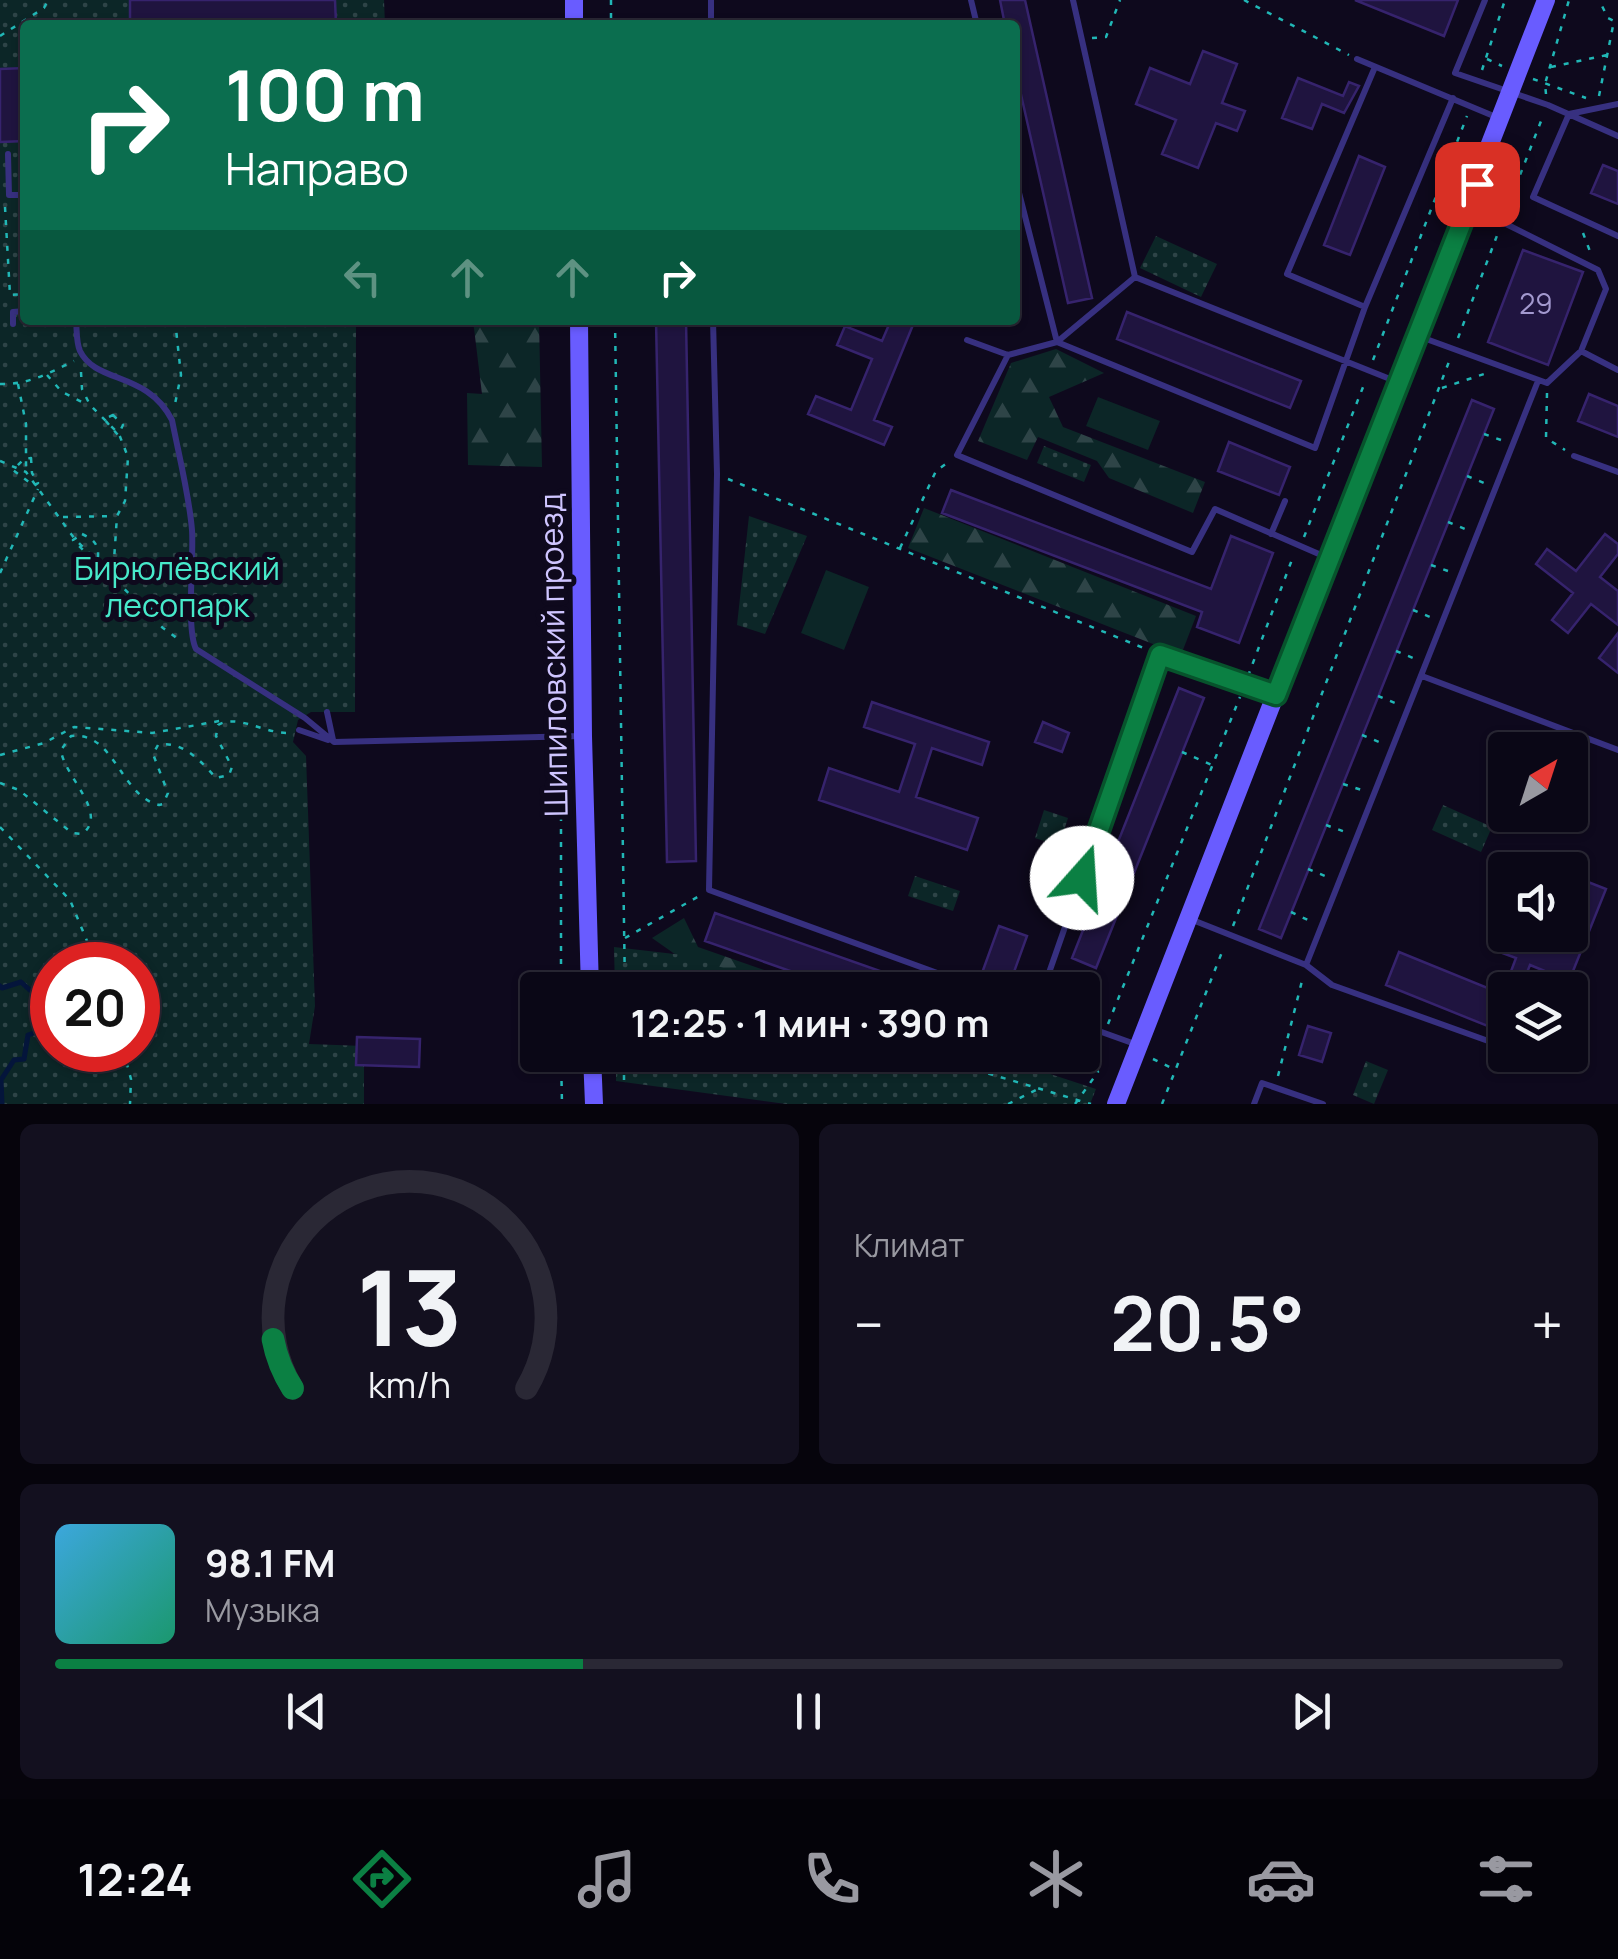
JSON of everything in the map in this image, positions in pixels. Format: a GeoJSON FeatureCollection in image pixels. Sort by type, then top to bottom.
{"type":"FeatureCollection","features":[{"type":"Feature","properties":{"kind":"street"},"geometry":{"type":"LineString","coordinates":[[1116,1104],[1546,0]]}},
{"type":"Feature","properties":{"kind":"street","name":"Шипиловский проезд"},"geometry":{"type":"LineString","coordinates":[[579,325],[590,972]]}},
{"type":"Feature","properties":{"kind":"street"},"geometry":{"type":"LineString","coordinates":[[593,1072],[594,1104]]}},
{"type":"Feature","properties":{"kind":"lane"},"geometry":{"type":"LineString","coordinates":[[1073,0],[1135,277]]}},
{"type":"Feature","properties":{"kind":"lane"},"geometry":{"type":"LineString","coordinates":[[1485,0],[1455,73],[1548,105],[1618,136]]}},
{"type":"Feature","properties":{"kind":"lane"},"geometry":{"type":"LineString","coordinates":[[1357,59],[1502,119]]}},
{"type":"Feature","properties":{"kind":"lane"},"geometry":{"type":"LineString","coordinates":[[1365,307],[1287,274],[1375,67]]}},
{"type":"Feature","properties":{"kind":"lane"},"geometry":{"type":"LineString","coordinates":[[1058,342],[1315,448],[1365,307],[1453,98]]}},
{"type":"Feature","properties":{"kind":"lane"},"geometry":{"type":"LineString","coordinates":[[1568,114],[1618,104]]}},
{"type":"Feature","properties":{"kind":"lane"},"geometry":{"type":"LineString","coordinates":[[1568,114],[1534,198],[1618,236]]}},
{"type":"Feature","properties":{"kind":"lane"},"geometry":{"type":"LineString","coordinates":[[8,154],[10,196],[20,195]]}},
{"type":"Feature","properties":{"kind":"lane"},"geometry":{"type":"LineString","coordinates":[[1020,197],[1058,342]]}},
{"type":"Feature","properties":{"kind":"lane"},"geometry":{"type":"LineString","coordinates":[[1417,336],[1547,382],[1581,351],[1606,289],[1598,270],[1467,209]]}},
{"type":"Feature","properties":{"kind":"lane"},"geometry":{"type":"LineString","coordinates":[[966,340],[1008,355],[1058,342],[1135,277]]}},
{"type":"Feature","properties":{"kind":"lane"},"geometry":{"type":"LineString","coordinates":[[1135,277],[1399,383]]}},
{"type":"Feature","properties":{"kind":"lane"},"geometry":{"type":"LineString","coordinates":[[14,324],[13,312],[20,311]]}},
{"type":"Feature","properties":{"kind":"lane"},"geometry":{"type":"LineString","coordinates":[[76,325],[78,346],[93,367],[153,393],[172,420],[192,526],[191,639],[196,649],[304,718],[334,742]]}},
{"type":"Feature","properties":{"kind":"lane"},"geometry":{"type":"LineString","coordinates":[[713,325],[717,474],[709,890],[934,972]]}},
{"type":"Feature","properties":{"kind":"lane"},"geometry":{"type":"LineString","coordinates":[[1581,351],[1618,370]]}},
{"type":"Feature","properties":{"kind":"lane"},"geometry":{"type":"LineString","coordinates":[[1008,355],[957,455],[1192,552],[1215,509],[1330,559]]}},
{"type":"Feature","properties":{"kind":"lane"},"geometry":{"type":"LineString","coordinates":[[1306,965],[1538,381]]}},
{"type":"Feature","properties":{"kind":"lane"},"geometry":{"type":"LineString","coordinates":[[1574,456],[1618,472]]}},
{"type":"Feature","properties":{"kind":"lane"},"geometry":{"type":"LineString","coordinates":[[1272,534],[1285,500]]}},
{"type":"Feature","properties":{"kind":"lane"},"geometry":{"type":"LineString","coordinates":[[1049,972],[1160,655],[1276,695]]}},
{"type":"Feature","properties":{"kind":"lane"},"geometry":{"type":"LineString","coordinates":[[1422,676],[1618,750]]}},
{"type":"Feature","properties":{"kind":"lane"},"geometry":{"type":"LineString","coordinates":[[327,712],[334,742]]}},
{"type":"Feature","properties":{"kind":"lane"},"geometry":{"type":"LineString","coordinates":[[298,730],[334,742],[583,736]]}},
{"type":"Feature","properties":{"kind":"lane"},"geometry":{"type":"LineString","coordinates":[[1188,919],[1306,965],[1332,985],[1488,1042]]}},
{"type":"Feature","properties":{"kind":"lane"},"geometry":{"type":"LineString","coordinates":[[1100,1032],[1141,1046]]}},
{"type":"Feature","properties":{"kind":"lane"},"geometry":{"type":"LineString","coordinates":[[1254,1104],[1262,1083],[1323,1104]]}},
{"type":"Feature","properties":{"kind":"path"},"geometry":{"type":"LineString","coordinates":[[25,20],[44,8],[48,0]]}},
{"type":"Feature","properties":{"kind":"path"},"geometry":{"type":"LineString","coordinates":[[1082,40],[1106,37],[1120,0]]}},
{"type":"Feature","properties":{"kind":"path"},"geometry":{"type":"LineString","coordinates":[[1244,0],[1357,59]]}},
{"type":"Feature","properties":{"kind":"path"},"geometry":{"type":"LineString","coordinates":[[1479,82],[1505,0]]}},
{"type":"Feature","properties":{"kind":"path"},"geometry":{"type":"LineString","coordinates":[[1162,1104],[1548,105],[1545,84],[1569,0]]}},
{"type":"Feature","properties":{"kind":"path"},"geometry":{"type":"LineString","coordinates":[[1545,84],[1597,102],[1614,21],[1598,0]]}},
{"type":"Feature","properties":{"kind":"path"},"geometry":{"type":"LineString","coordinates":[[1550,68],[1607,55]]}},
{"type":"Feature","properties":{"kind":"path"},"geometry":{"type":"LineString","coordinates":[[1076,1102],[1098,1072],[1089,1052],[1104,1033],[1297,545],[1304,538],[1470,106]]}},
{"type":"Feature","properties":{"kind":"path"},"geometry":{"type":"LineString","coordinates":[[5,203],[9,290],[10,295],[20,294]]}},
{"type":"Feature","properties":{"kind":"path"},"geometry":{"type":"LineString","coordinates":[[1576,218],[1598,270]]}},
{"type":"Feature","properties":{"kind":"path"},"geometry":{"type":"LineString","coordinates":[[0,248],[7,247]]}},
{"type":"Feature","properties":{"kind":"path"},"geometry":{"type":"LineString","coordinates":[[1020,284],[1042,284]]}},
{"type":"Feature","properties":{"kind":"path"},"geometry":{"type":"LineString","coordinates":[[0,288],[9,290]]}},
{"type":"Feature","properties":{"kind":"path"},"geometry":{"type":"LineString","coordinates":[[172,420],[181,375],[175,325]]}},
{"type":"Feature","properties":{"kind":"path"},"geometry":{"type":"LineString","coordinates":[[615,325],[624,972]]}},
{"type":"Feature","properties":{"kind":"path"},"geometry":{"type":"LineString","coordinates":[[0,384],[18,384],[74,361],[80,363],[82,389],[90,405]]}},
{"type":"Feature","properties":{"kind":"path"},"geometry":{"type":"LineString","coordinates":[[1439,389],[1488,372]]}},
{"type":"Feature","properties":{"kind":"path"},"geometry":{"type":"LineString","coordinates":[[46,375],[62,392],[106,417],[120,434],[128,457],[131,471],[116,516],[112,577]]}},
{"type":"Feature","properties":{"kind":"path"},"geometry":{"type":"LineString","coordinates":[[1547,382],[1546,438],[1574,456]]}},
{"type":"Feature","properties":{"kind":"path"},"geometry":{"type":"LineString","coordinates":[[18,384],[28,458],[26,472]]}},
{"type":"Feature","properties":{"kind":"path"},"geometry":{"type":"LineString","coordinates":[[106,417],[113,415],[121,420],[120,434]]}},
{"type":"Feature","properties":{"kind":"path"},"geometry":{"type":"LineString","coordinates":[[1484,434],[1513,444]]}},
{"type":"Feature","properties":{"kind":"path"},"geometry":{"type":"LineString","coordinates":[[900,549],[936,470],[957,455]]}},
{"type":"Feature","properties":{"kind":"path"},"geometry":{"type":"LineString","coordinates":[[14,468],[28,458]]}},
{"type":"Feature","properties":{"kind":"path"},"geometry":{"type":"LineString","coordinates":[[0,573],[38,483],[28,458]]}},
{"type":"Feature","properties":{"kind":"path"},"geometry":{"type":"LineString","coordinates":[[0,461],[26,472],[74,538],[148,613],[180,641],[196,649]]}},
{"type":"Feature","properties":{"kind":"path"},"geometry":{"type":"LineString","coordinates":[[14,468],[37,487]]}},
{"type":"Feature","properties":{"kind":"path"},"geometry":{"type":"LineString","coordinates":[[717,474],[1160,655]]}},
{"type":"Feature","properties":{"kind":"path"},"geometry":{"type":"LineString","coordinates":[[1467,476],[1496,487]]}},
{"type":"Feature","properties":{"kind":"path"},"geometry":{"type":"LineString","coordinates":[[61,518],[116,516]]}},
{"type":"Feature","properties":{"kind":"path"},"geometry":{"type":"LineString","coordinates":[[1448,522],[1478,534]]}},
{"type":"Feature","properties":{"kind":"path"},"geometry":{"type":"LineString","coordinates":[[74,538],[82,534],[94,542],[96,559]]}},
{"type":"Feature","properties":{"kind":"path"},"geometry":{"type":"LineString","coordinates":[[1431,565],[1461,576]]}},
{"type":"Feature","properties":{"kind":"path"},"geometry":{"type":"LineString","coordinates":[[140,604],[146,598],[154,607],[148,613]]}},
{"type":"Feature","properties":{"kind":"path"},"geometry":{"type":"LineString","coordinates":[[1413,610],[1443,623]]}},
{"type":"Feature","properties":{"kind":"path"},"geometry":{"type":"LineString","coordinates":[[1396,651],[1427,663]]}},
{"type":"Feature","properties":{"kind":"path"},"geometry":{"type":"LineString","coordinates":[[1378,696],[1409,708]]}},
{"type":"Feature","properties":{"kind":"path"},"geometry":{"type":"LineString","coordinates":[[0,783],[19,790],[72,833],[82,834],[90,828],[91,810],[62,761],[61,750],[71,736],[83,734],[96,739],[145,800],[159,805],[164,804],[168,793],[154,760],[158,745],[170,743],[186,750],[216,778],[222,778],[229,775],[232,767],[216,736],[218,725],[226,720]]}},
{"type":"Feature","properties":{"kind":"path"},"geometry":{"type":"LineString","coordinates":[[0,755],[44,743],[74,727],[152,733],[236,720],[264,732],[298,730]]}},
{"type":"Feature","properties":{"kind":"path"},"geometry":{"type":"LineString","coordinates":[[1362,735],[1394,748]]}},
{"type":"Feature","properties":{"kind":"path"},"geometry":{"type":"LineString","coordinates":[[560,972],[561,737]]}},
{"type":"Feature","properties":{"kind":"path"},"geometry":{"type":"LineString","coordinates":[[1182,752],[1212,765]]}},
{"type":"Feature","properties":{"kind":"path"},"geometry":{"type":"LineString","coordinates":[[1342,784],[1375,794]]}},
{"type":"Feature","properties":{"kind":"path"},"geometry":{"type":"LineString","coordinates":[[1326,825],[1358,837]]}},
{"type":"Feature","properties":{"kind":"path"},"geometry":{"type":"LineString","coordinates":[[0,826],[70,900],[87,942]]}},
{"type":"Feature","properties":{"kind":"path"},"geometry":{"type":"LineString","coordinates":[[1308,869],[1340,882]]}},
{"type":"Feature","properties":{"kind":"path"},"geometry":{"type":"LineString","coordinates":[[624,938],[709,890]]}},
{"type":"Feature","properties":{"kind":"path"},"geometry":{"type":"LineString","coordinates":[[1291,912],[1323,926]]}},
{"type":"Feature","properties":{"kind":"path"},"geometry":{"type":"LineString","coordinates":[[1275,1087],[1306,965]]}},
{"type":"Feature","properties":{"kind":"path"},"geometry":{"type":"LineString","coordinates":[[128,1072],[130,1104]]}},
{"type":"Feature","properties":{"kind":"path"},"geometry":{"type":"LineString","coordinates":[[561,1072],[562,1104]]}},
{"type":"Feature","properties":{"kind":"path"},"geometry":{"type":"LineString","coordinates":[[624,1072],[624,1080]]}},
{"type":"Feature","properties":{"kind":"path"},"geometry":{"type":"LineString","coordinates":[[985,1072],[1090,1104]]}},
{"type":"Feature","properties":{"kind":"path"},"geometry":{"type":"LineString","coordinates":[[1008,1104],[1041,1088]]}},
{"type":"Feature","properties":{"kind":"green space","name":"Бирюлёвский лесопарк"},"geometry":{"type":"Polygon","coordinates":[[[0,0],[384,0],[385,20],[20,20],[20,325],[356,325],[355,712],[311,712],[298,720],[293,742],[306,756],[315,1006],[309,1044],[364,1046],[364,1104],[0,1104],[0,0]]]}},
{"type":"Feature","properties":{"kind":"green space"},"geometry":{"type":"Polygon","coordinates":[[[1156,236],[1217,264],[1201,297],[1140,268],[1156,236]]]}},
{"type":"Feature","properties":{"kind":"green space"},"geometry":{"type":"Polygon","coordinates":[[[474,325],[539,325],[542,467],[468,465],[467,393],[482,394],[474,325]]]}},
{"type":"Feature","properties":{"kind":"green space"},"geometry":{"type":"Polygon","coordinates":[[[1056,349],[1104,373],[1049,397],[1063,427],[1205,482],[1193,513],[1109,478],[1097,461],[1038,437],[1027,460],[978,441],[1011,363],[1056,349]]]}},
{"type":"Feature","properties":{"kind":"green space"},"geometry":{"type":"Polygon","coordinates":[[[1098,397],[1160,421],[1148,450],[1086,426],[1098,397]]]}},
{"type":"Feature","properties":{"kind":"green space"},"geometry":{"type":"Polygon","coordinates":[[[1044,446],[1091,465],[1084,482],[1037,463],[1044,446]]]}},
{"type":"Feature","properties":{"kind":"green space"},"geometry":{"type":"Polygon","coordinates":[[[924,508],[1196,616],[1181,655],[908,548],[924,508]]]}},
{"type":"Feature","properties":{"kind":"green space"},"geometry":{"type":"Polygon","coordinates":[[[749,516],[807,536],[765,634],[737,625],[749,516]]]}},
{"type":"Feature","properties":{"kind":"green space"},"geometry":{"type":"Polygon","coordinates":[[[826,570],[869,587],[844,650],[801,633],[826,570]]]}},
{"type":"Feature","properties":{"kind":"green space"},"geometry":{"type":"Polygon","coordinates":[[[1443,805],[1488,825],[1490,832],[1481,852],[1432,830],[1443,805]]]}},
{"type":"Feature","properties":{"kind":"green space"},"geometry":{"type":"Polygon","coordinates":[[[1044,810],[1068,818],[1059,846],[1035,838],[1044,810]]]}},
{"type":"Feature","properties":{"kind":"green space"},"geometry":{"type":"Polygon","coordinates":[[[915,876],[960,891],[953,911],[908,896],[915,876]]]}},
{"type":"Feature","properties":{"kind":"green space"},"geometry":{"type":"Polygon","coordinates":[[[684,918],[698,947],[770,972],[709,972],[689,964],[652,938],[684,918]]]}},
{"type":"Feature","properties":{"kind":"green space"},"geometry":{"type":"Polygon","coordinates":[[[614,947],[683,955],[736,972],[615,972],[614,947]]]}},
{"type":"Feature","properties":{"kind":"green space"},"geometry":{"type":"Polygon","coordinates":[[[1366,1061],[1388,1070],[1374,1104],[1353,1095],[1366,1061]]]}},
{"type":"Feature","properties":{"kind":"green space"},"geometry":{"type":"Polygon","coordinates":[[[616,1072],[1044,1072],[1096,1089],[1090,1104],[786,1104],[616,1081],[616,1072]]]}},
{"type":"Feature","properties":{"kind":"building"},"geometry":{"type":"Polygon","coordinates":[[[130,0],[335,0],[336,20],[130,20],[130,0]]]}},
{"type":"Feature","properties":{"kind":"building"},"geometry":{"type":"Polygon","coordinates":[[[1000,0],[1025,0],[1092,298],[1068,303],[1020,90],[1020,20],[1004,20],[1000,0]]]}},
{"type":"Feature","properties":{"kind":"building"},"geometry":{"type":"Polygon","coordinates":[[[1355,0],[1458,0],[1444,36],[1355,0]]]}},
{"type":"Feature","properties":{"kind":"building"},"geometry":{"type":"Polygon","coordinates":[[[1203,51],[1237,64],[1222,103],[1245,111],[1237,131],[1216,123],[1198,168],[1162,154],[1176,120],[1136,104],[1150,68],[1190,84],[1203,51]]]}},
{"type":"Feature","properties":{"kind":"building"},"geometry":{"type":"Polygon","coordinates":[[[20,68],[20,141],[0,142],[0,69],[20,68]]]}},
{"type":"Feature","properties":{"kind":"building"},"geometry":{"type":"Polygon","coordinates":[[[1298,78],[1343,96],[1349,82],[1359,86],[1344,113],[1322,104],[1312,129],[1282,118],[1298,78]]]}},
{"type":"Feature","properties":{"kind":"building"},"geometry":{"type":"Polygon","coordinates":[[[1359,156],[1385,167],[1350,255],[1324,245],[1359,156]]]}},
{"type":"Feature","properties":{"kind":"building"},"geometry":{"type":"Polygon","coordinates":[[[1603,165],[1618,171],[1618,204],[1591,193],[1603,165]]]}},
{"type":"Feature","properties":{"kind":"building"},"geometry":{"type":"Polygon","coordinates":[[[1523,250],[1583,272],[1548,365],[1488,342],[1523,250]]]}},
{"type":"Feature","properties":{"kind":"building"},"geometry":{"type":"Polygon","coordinates":[[[1127,312],[1301,381],[1290,408],[1117,339],[1127,312]]]}},
{"type":"Feature","properties":{"kind":"building"},"geometry":{"type":"Polygon","coordinates":[[[656,325],[686,325],[696,861],[667,862],[656,325]]]}},
{"type":"Feature","properties":{"kind":"building"},"geometry":{"type":"Polygon","coordinates":[[[889,325],[913,325],[874,420],[892,427],[884,445],[808,414],[816,396],[851,410],[872,359],[837,345],[845,326],[882,341],[889,325]]]}},
{"type":"Feature","properties":{"kind":"building"},"geometry":{"type":"Polygon","coordinates":[[[1589,394],[1618,406],[1618,437],[1578,421],[1589,394]]]}},
{"type":"Feature","properties":{"kind":"building"},"geometry":{"type":"Polygon","coordinates":[[[1472,400],[1494,409],[1281,938],[1259,929],[1472,400]]]}},
{"type":"Feature","properties":{"kind":"building"},"geometry":{"type":"Polygon","coordinates":[[[1229,442],[1290,467],[1279,495],[1218,471],[1229,442]]]}},
{"type":"Feature","properties":{"kind":"building"},"geometry":{"type":"Polygon","coordinates":[[[951,490],[1211,589],[1231,536],[1273,553],[1239,643],[1197,627],[1202,612],[942,513],[951,490]]]}},
{"type":"Feature","properties":{"kind":"building"},"geometry":{"type":"Polygon","coordinates":[[[1605,534],[1618,544],[1618,554],[1600,577],[1618,591],[1618,625],[1591,604],[1568,633],[1552,620],[1573,593],[1536,564],[1547,549],[1576,571],[1605,534]]]}},
{"type":"Feature","properties":{"kind":"building"},"geometry":{"type":"Polygon","coordinates":[[[1618,633],[1618,673],[1599,658],[1618,633]]]}},
{"type":"Feature","properties":{"kind":"building"},"geometry":{"type":"Polygon","coordinates":[[[1179,688],[1204,698],[1096,968],[1072,958],[1179,688]]]}},
{"type":"Feature","properties":{"kind":"building"},"geometry":{"type":"Polygon","coordinates":[[[872,702],[989,742],[982,765],[932,748],[916,797],[978,818],[967,850],[819,800],[829,768],[899,792],[915,744],[864,727],[872,702]]]}},
{"type":"Feature","properties":{"kind":"building"},"geometry":{"type":"Polygon","coordinates":[[[1043,722],[1069,733],[1062,752],[1035,742],[1043,722]]]}},
{"type":"Feature","properties":{"kind":"building"},"geometry":{"type":"Polygon","coordinates":[[[1588,882],[1606,889],[1588,934],[1588,882]]]}},
{"type":"Feature","properties":{"kind":"building"},"geometry":{"type":"Polygon","coordinates":[[[715,913],[883,972],[793,972],[705,941],[715,913]]]}},
{"type":"Feature","properties":{"kind":"building"},"geometry":{"type":"Polygon","coordinates":[[[999,926],[1027,936],[1014,972],[982,972],[999,926]]]}},
{"type":"Feature","properties":{"kind":"building"},"geometry":{"type":"Polygon","coordinates":[[[1399,952],[1488,988],[1488,1026],[1386,985],[1399,952]]]}},
{"type":"Feature","properties":{"kind":"building"},"geometry":{"type":"Polygon","coordinates":[[[1500,952],[1581,952],[1573,972],[1547,972],[1530,965],[1527,972],[1511,972],[1516,958],[1500,952]]]}},
{"type":"Feature","properties":{"kind":"building"},"geometry":{"type":"Polygon","coordinates":[[[1308,1026],[1331,1033],[1322,1062],[1299,1055],[1308,1026]]]}},
{"type":"Feature","properties":{"kind":"building"},"geometry":{"type":"Polygon","coordinates":[[[357,1037],[420,1039],[419,1067],[356,1065],[357,1037]]]}},
{"type":"Feature","properties":{"kind":"waterway"},"geometry":{"type":"LineString","coordinates":[[0,986],[21,982],[43,1002],[40,1031],[28,1035],[24,1059],[14,1060],[1,1080],[2,1104]]}},
{"type":"Feature","properties":{"kind":"route"},"geometry":{"type":"LineString","coordinates":[[1082,878],[1160,655],[1276,695],[1477,184]]}}]}
